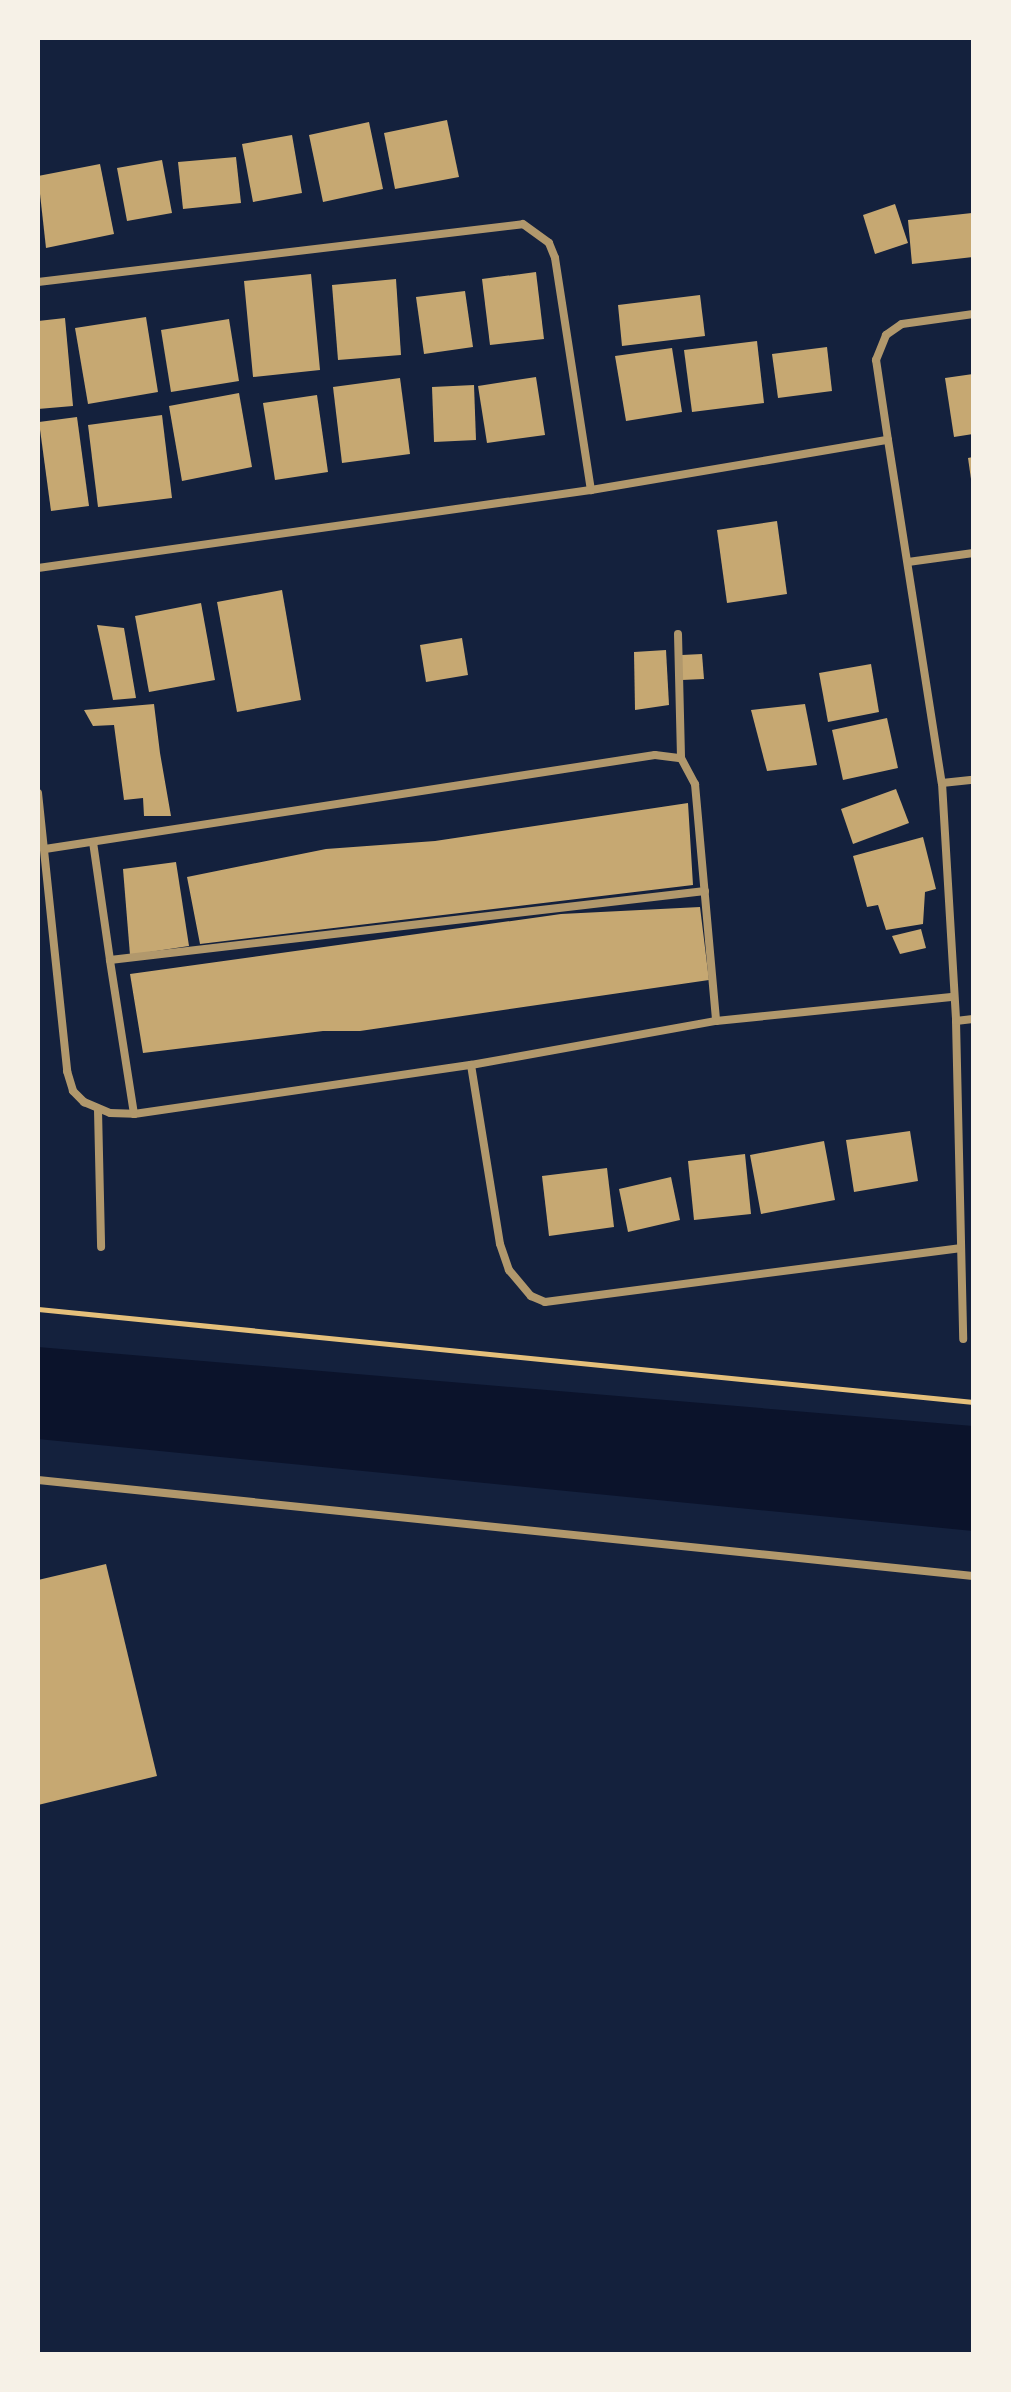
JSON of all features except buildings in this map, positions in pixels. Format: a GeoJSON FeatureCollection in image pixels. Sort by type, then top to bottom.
{"type":"FeatureCollection","features":[{"type":"Feature","properties":{"kind":"street"},"geometry":{"type":"LineString","coordinates":[[38,282],[523,224],[549,243],[555,258],[591,490]]}},
{"type":"Feature","properties":{"kind":"street"},"geometry":{"type":"LineString","coordinates":[[963,1339],[956,1021],[942,783],[876,360],[886,335],[902,324],[973,314]]}},
{"type":"Feature","properties":{"kind":"street"},"geometry":{"type":"LineString","coordinates":[[38,568],[591,490],[888,440]]}},
{"type":"Feature","properties":{"kind":"street"},"geometry":{"type":"LineString","coordinates":[[908,562],[973,553]]}},
{"type":"Feature","properties":{"kind":"street"},"geometry":{"type":"LineString","coordinates":[[678,634],[681,758],[695,784],[716,1021]]}},
{"type":"Feature","properties":{"kind":"street"},"geometry":{"type":"LineString","coordinates":[[45,849],[655,755],[681,758]]}},
{"type":"Feature","properties":{"kind":"street"},"geometry":{"type":"LineString","coordinates":[[942,783],[973,780]]}},
{"type":"Feature","properties":{"kind":"street"},"geometry":{"type":"LineString","coordinates":[[38,793],[67,1071],[73,1091],[98,1110],[134,1114],[471,1065],[716,1021],[954,997]]}},
{"type":"Feature","properties":{"kind":"street"},"geometry":{"type":"LineString","coordinates":[[93,842],[134,1114]]}},
{"type":"Feature","properties":{"kind":"street"},"geometry":{"type":"LineString","coordinates":[[110,960],[705,891]]}},
{"type":"Feature","properties":{"kind":"street"},"geometry":{"type":"LineString","coordinates":[[956,1021],[973,1019]]}},
{"type":"Feature","properties":{"kind":"street"},"geometry":{"type":"LineString","coordinates":[[471,1065],[500,1244],[509,1270],[531,1296],[545,1302],[959,1248]]}},
{"type":"Feature","properties":{"kind":"street"},"geometry":{"type":"LineString","coordinates":[[98,1110],[101,1247]]}},
{"type":"Feature","properties":{"kind":"street"},"geometry":{"type":"LineString","coordinates":[[38,1480],[973,1576]]}},
{"type":"Feature","properties":{"kind":"path"},"geometry":{"type":"LineString","coordinates":[[38,1309],[973,1402]]}},
{"type":"Feature","properties":{"kind":"water"},"geometry":{"type":"Polygon","coordinates":[[[38,1347],[973,1426],[973,1531],[38,1439],[38,1347]]]}}]}
